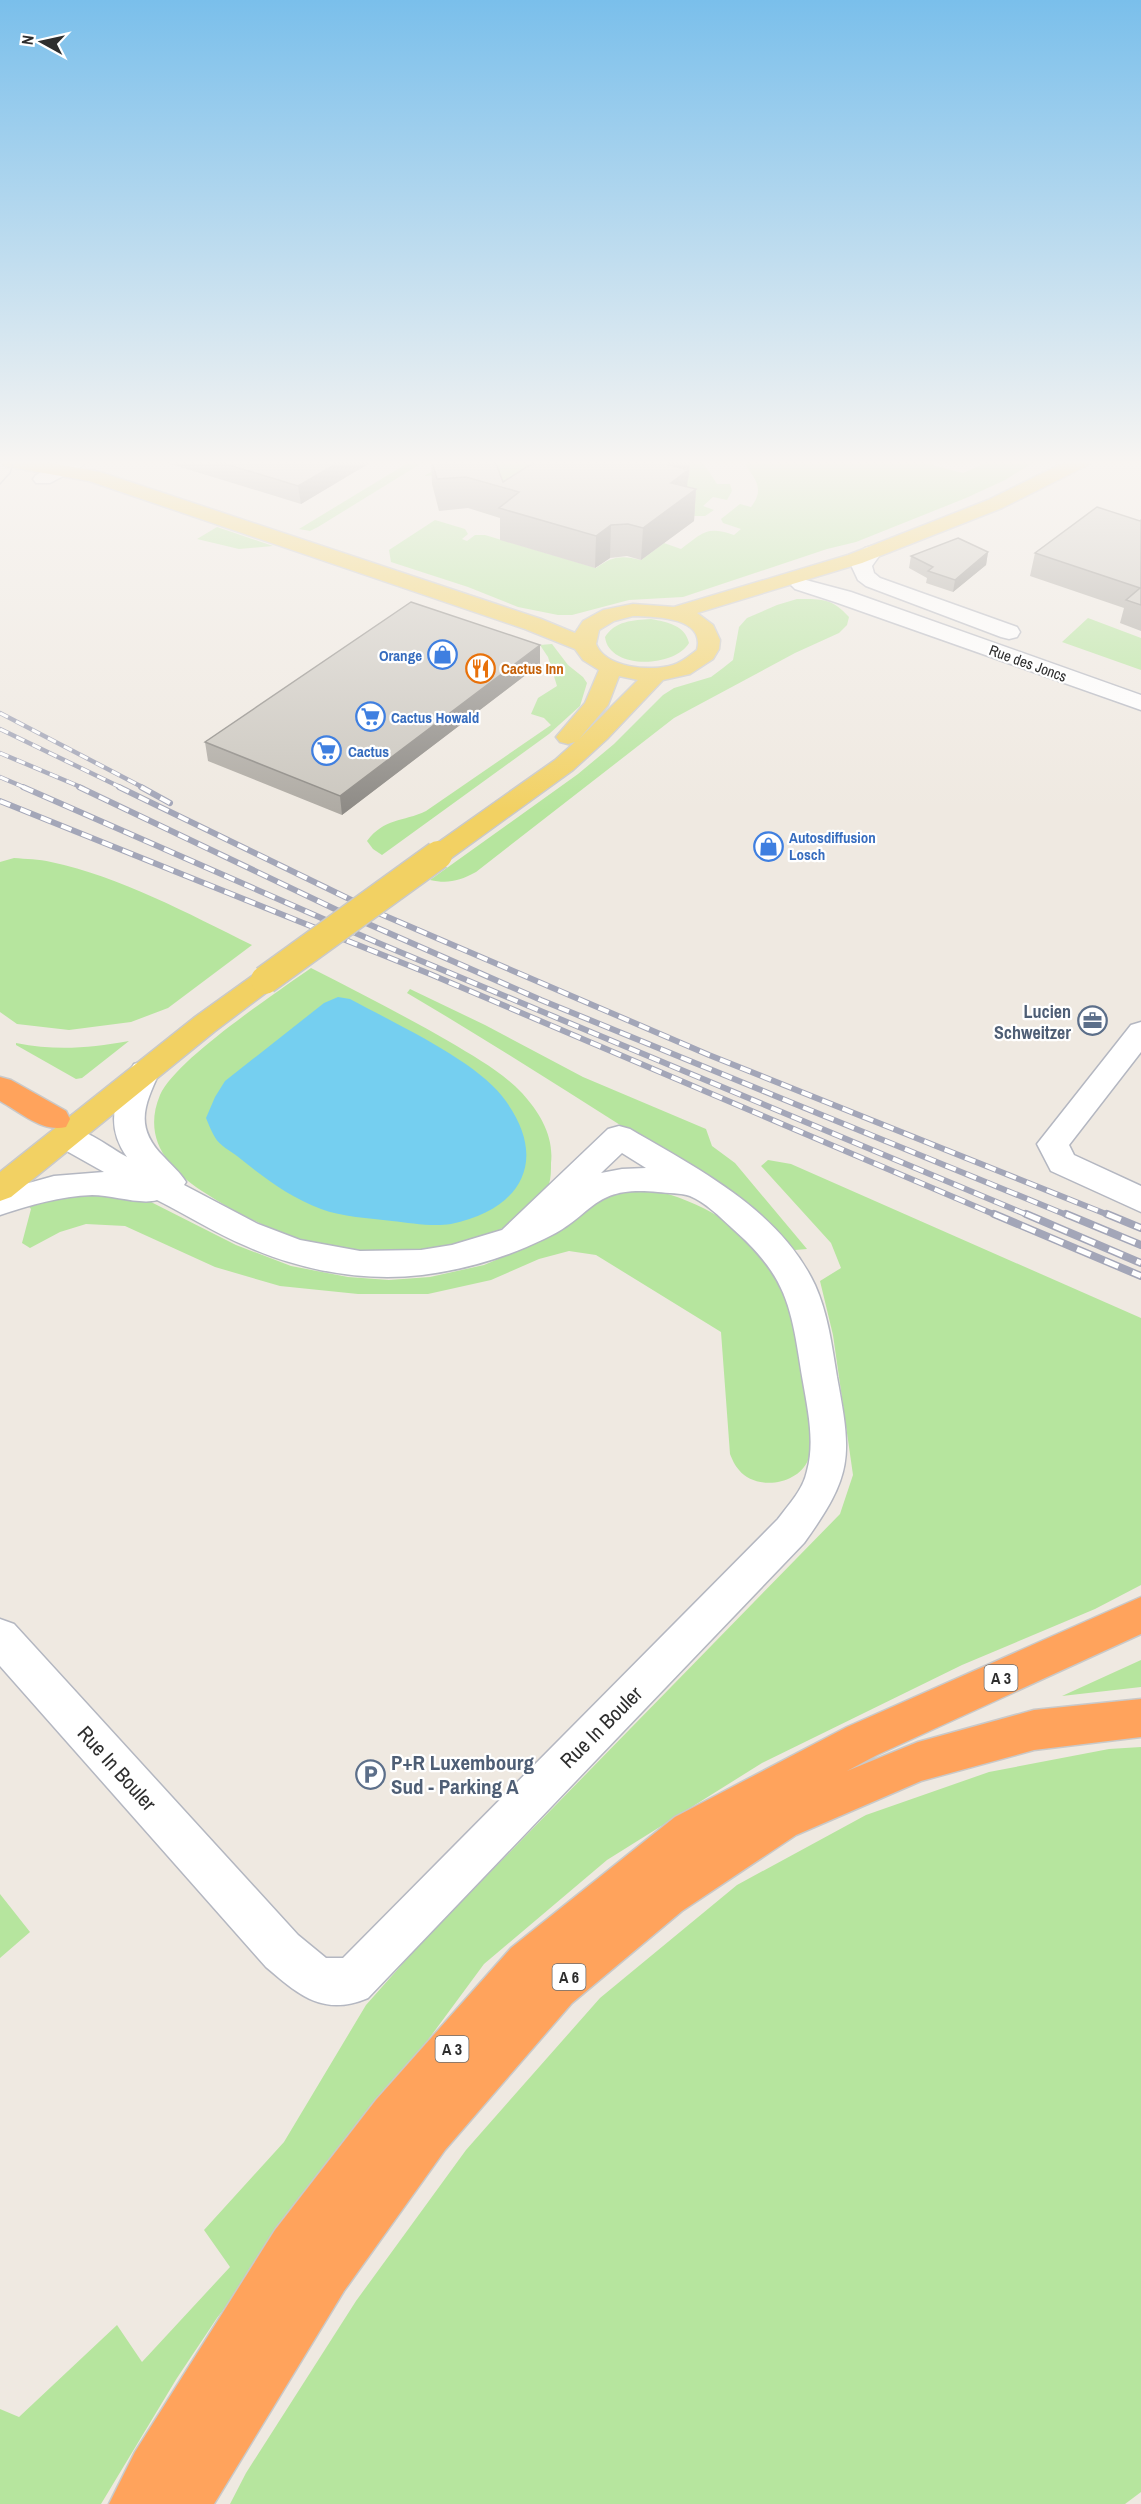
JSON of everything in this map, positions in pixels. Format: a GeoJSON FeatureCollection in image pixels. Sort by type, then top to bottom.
{"type":"FeatureCollection","features":[{"type":"Feature","properties":{"kind":"highway"},"geometry":{"type":"LineString","coordinates":[[0,1087],[61,1128]]}},
{"type":"Feature","properties":{"kind":"highway","name":"A 3"},"geometry":{"type":"LineString","coordinates":[[166,2493],[293,2248],[393,2116],[527,1964],[690,1832],[862,1741],[1141,1615]]}},
{"type":"Feature","properties":{"kind":"highway","name":"A 6"},"geometry":{"type":"LineString","coordinates":[[166,2493],[428,2133],[556,1987],[666,1895],[781,1820],[918,1762],[1034,1730],[1141,1718]]}},
{"type":"Feature","properties":{"kind":"main road"},"geometry":{"type":"LineString","coordinates":[[394,578],[533,624],[583,644],[593,658],[611,668],[656,674],[677,671],[694,664],[705,655],[720,624]]}},
{"type":"Feature","properties":{"kind":"main road"},"geometry":{"type":"LineString","coordinates":[[675,613],[791,578]]}},
{"type":"Feature","properties":{"kind":"main road"},"geometry":{"type":"LineString","coordinates":[[583,644],[588,628],[597,621],[614,614],[633,610],[675,613],[701,626],[720,624],[750,605],[817,578]]}},
{"type":"Feature","properties":{"kind":"main road"},"geometry":{"type":"LineString","coordinates":[[436,592],[540,617],[597,621]]}},
{"type":"Feature","properties":{"kind":"main road"},"geometry":{"type":"LineString","coordinates":[[429,851],[571,735],[596,705],[611,668]]}},
{"type":"Feature","properties":{"kind":"main road"},"geometry":{"type":"LineString","coordinates":[[0,1189],[166,1029],[256,975],[429,851],[564,765],[599,734],[656,674]]}},
{"type":"Feature","properties":{"kind":"main road"},"geometry":{"type":"LineString","coordinates":[[0,1162],[61,1128],[145,1071],[256,975]]}},
{"type":"Feature","properties":{"kind":"street","name":"Rue des Joncs"},"geometry":{"type":"LineString","coordinates":[[867,578],[873,582],[1031,640]]}},
{"type":"Feature","properties":{"kind":"street","name":"Rue des Joncs"},"geometry":{"type":"LineString","coordinates":[[802,585],[877,608],[1141,703]]}},
{"type":"Feature","properties":{"kind":"street"},"geometry":{"type":"LineString","coordinates":[[877,608],[900,592]]}},
{"type":"Feature","properties":{"kind":"street"},"geometry":{"type":"LineString","coordinates":[[912,621],[935,605]]}},
{"type":"Feature","properties":{"kind":"street","name":"Rue des Joncs"},"geometry":{"type":"LineString","coordinates":[[1077,680],[1098,664]]}},
{"type":"Feature","properties":{"kind":"street"},"geometry":{"type":"LineString","coordinates":[[1141,1032],[1053,1144],[1062,1163],[1141,1200]]}},
{"type":"Feature","properties":{"kind":"street"},"geometry":{"type":"LineString","coordinates":[[145,1071],[132,1099],[128,1115],[130,1136],[138,1150],[152,1165],[198,1207]]}},
{"type":"Feature","properties":{"kind":"street"},"geometry":{"type":"LineString","coordinates":[[61,1128],[198,1207],[267,1242],[303,1254],[352,1264],[395,1266],[436,1263],[513,1239],[549,1222],[585,1193],[608,1182],[627,1179],[694,1185]]}},
{"type":"Feature","properties":{"kind":"street","name":"Rue In Bouler"},"geometry":{"type":"LineString","coordinates":[[0,1637],[282,1951],[317,1980],[352,1982],[791,1531],[820,1488],[828,1465],[828,1440],[812,1326],[792,1273],[776,1249],[755,1228],[694,1185],[619,1137],[513,1239]]}},
{"type":"Feature","properties":{"kind":"street"},"geometry":{"type":"LineString","coordinates":[[0,1203],[20,1195],[82,1183],[141,1189],[198,1207]]}},
{"type":"Feature","properties":{"kind":"green space"},"geometry":{"type":"Polygon","coordinates":[[[440,578],[740,578],[683,597],[629,600],[572,615],[558,615],[518,607],[440,578]]]}},
{"type":"Feature","properties":{"kind":"green space"},"geometry":{"type":"Polygon","coordinates":[[[797,599],[832,603],[849,617],[847,625],[839,633],[795,653],[674,718],[476,872],[453,881],[430,880],[578,774],[614,744],[663,695],[674,688],[711,677],[733,660],[739,627],[747,618],[797,599]]]}},
{"type":"Feature","properties":{"kind":"green space"},"geometry":{"type":"Polygon","coordinates":[[[1088,618],[1141,638],[1141,670],[1062,642],[1088,618]]]}},
{"type":"Feature","properties":{"kind":"green space"},"geometry":{"type":"Polygon","coordinates":[[[651,619],[679,628],[684,632],[689,643],[670,657],[643,662],[629,660],[609,648],[605,637],[614,628],[631,621],[651,619]]]}},
{"type":"Feature","properties":{"kind":"green space"},"geometry":{"type":"Polygon","coordinates":[[[552,644],[568,665],[587,683],[580,706],[549,734],[382,855],[373,849],[367,841],[380,828],[426,811],[551,725],[544,718],[531,714],[538,698],[557,686],[548,657],[540,645],[552,644]]]}},
{"type":"Feature","properties":{"kind":"green space"},"geometry":{"type":"Polygon","coordinates":[[[14,858],[46,861],[128,886],[252,945],[168,1008],[131,1022],[69,1030],[17,1024],[0,1012],[0,862],[14,858]]]}},
{"type":"Feature","properties":{"kind":"green space"},"geometry":{"type":"Polygon","coordinates":[[[311,968],[399,1013],[469,1053],[506,1078],[529,1101],[548,1134],[551,1174],[549,1184],[537,1202],[521,1217],[501,1229],[455,1246],[388,1254],[338,1249],[290,1236],[244,1216],[202,1191],[169,1162],[156,1138],[154,1125],[160,1095],[170,1080],[185,1063],[228,1027],[311,968]]]}},
{"type":"Feature","properties":{"kind":"green space"},"geometry":{"type":"Polygon","coordinates":[[[410,989],[485,1025],[583,1077],[706,1129],[712,1146],[735,1163],[807,1249],[795,1250],[756,1216],[715,1186],[407,993],[410,989]]]}},
{"type":"Feature","properties":{"kind":"green space"},"geometry":{"type":"Polygon","coordinates":[[[129,1041],[82,1078],[76,1079],[16,1045],[16,1043],[73,1048],[129,1041]]]}},
{"type":"Feature","properties":{"kind":"green space"},"geometry":{"type":"Polygon","coordinates":[[[768,1160],[791,1164],[1141,1318],[1141,1585],[1095,1609],[962,1665],[762,1763],[607,1860],[484,1964],[366,2124],[217,2318],[177,2378],[101,2504],[0,2504],[0,2409],[19,2417],[117,2325],[142,2362],[230,2267],[204,2230],[284,2142],[366,2005],[421,1943],[840,1514],[853,1475],[833,1335],[820,1281],[841,1268],[831,1243],[761,1166],[768,1160]]]}},
{"type":"Feature","properties":{"kind":"green space"},"geometry":{"type":"Polygon","coordinates":[[[650,1189],[688,1201],[719,1217],[745,1237],[765,1260],[781,1288],[792,1319],[800,1354],[810,1435],[808,1460],[803,1468],[786,1480],[766,1483],[746,1477],[730,1454],[721,1332],[596,1255],[569,1251],[539,1259],[491,1280],[428,1294],[358,1294],[280,1286],[215,1267],[125,1226],[86,1224],[60,1232],[30,1248],[22,1243],[31,1209],[28,1205],[72,1192],[147,1200],[236,1245],[291,1266],[348,1277],[389,1280],[430,1277],[484,1265],[517,1251],[603,1195],[650,1189]]]}},
{"type":"Feature","properties":{"kind":"green space"},"geometry":{"type":"Polygon","coordinates":[[[1141,1660],[1141,1687],[1062,1696],[1141,1660]]]}},
{"type":"Feature","properties":{"kind":"green space"},"geometry":{"type":"Polygon","coordinates":[[[1141,1747],[1141,2492],[1125,2504],[230,2504],[246,2473],[356,2301],[466,2150],[600,1998],[737,1885],[866,1815],[989,1772],[1109,1749],[1141,1747]]]}},
{"type":"Feature","properties":{"kind":"green space"},"geometry":{"type":"Polygon","coordinates":[[[0,1894],[30,1932],[0,1958],[0,1894]]]}},
{"type":"Feature","properties":{"kind":"water"},"geometry":{"type":"Polygon","coordinates":[[[338,997],[350,999],[452,1055],[472,1068],[502,1096],[517,1118],[525,1140],[526,1159],[522,1177],[512,1193],[497,1206],[476,1217],[444,1225],[414,1224],[338,1214],[309,1204],[277,1186],[216,1139],[206,1118],[225,1081],[324,1003],[338,997]]]}},
{"type":"Feature","properties":{"kind":"building"},"geometry":{"type":"Polygon","coordinates":[[[1110,578],[1141,578],[1141,605],[1126,600],[1140,588],[1110,578]]]}},
{"type":"Feature","properties":{"kind":"building","name":"Cactus Howald"},"geometry":{"type":"Polygon","coordinates":[[[411,602],[540,645],[340,796],[205,742],[411,602]]]}},
{"type":"Feature","properties":{"kind":"railway"},"geometry":{"type":"LineString","coordinates":[[0,713],[144,788]]}},
{"type":"Feature","properties":{"kind":"railway"},"geometry":{"type":"LineString","coordinates":[[0,729],[122,788]]}},
{"type":"Feature","properties":{"kind":"railway"},"geometry":{"type":"LineString","coordinates":[[0,753],[83,788]]}},
{"type":"Feature","properties":{"kind":"railway"},"geometry":{"type":"LineString","coordinates":[[0,777],[26,788]]}},
{"type":"Feature","properties":{"kind":"railway"},"geometry":{"type":"LineString","coordinates":[[23,787],[376,942],[1030,1216]]}},
{"type":"Feature","properties":{"kind":"railway"},"geometry":{"type":"LineString","coordinates":[[79,787],[341,912],[541,1000],[1069,1216]]}},
{"type":"Feature","properties":{"kind":"railway"},"geometry":{"type":"LineString","coordinates":[[119,787],[376,912],[709,1055],[1111,1216]]}},
{"type":"Feature","properties":{"kind":"railway"},"geometry":{"type":"LineString","coordinates":[[141,787],[170,803]]}},
{"type":"Feature","properties":{"kind":"railway"},"geometry":{"type":"LineString","coordinates":[[0,801],[430,974],[998,1216]]}},
{"type":"Feature","properties":{"kind":"railway"},"geometry":{"type":"LineString","coordinates":[[994,1214],[1141,1276]]}},
{"type":"Feature","properties":{"kind":"railway"},"geometry":{"type":"LineString","coordinates":[[1026,1214],[1141,1263]]}},
{"type":"Feature","properties":{"kind":"railway"},"geometry":{"type":"LineString","coordinates":[[1066,1214],[1141,1245]]}},
{"type":"Feature","properties":{"kind":"railway"},"geometry":{"type":"LineString","coordinates":[[1107,1214],[1141,1228]]}},
{"type":"Feature","properties":{"kind":"place","name":"Orange"},"geometry":{"type":"Point","coordinates":[443,655]}},
{"type":"Feature","properties":{"kind":"place","name":"Cactus Inn"},"geometry":{"type":"Point","coordinates":[480,668]}},
{"type":"Feature","properties":{"kind":"place","name":"Cactus Howald"},"geometry":{"type":"Point","coordinates":[370,717]}},
{"type":"Feature","properties":{"kind":"place","name":"Cactus"},"geometry":{"type":"Point","coordinates":[327,751]}},
{"type":"Feature","properties":{"kind":"place","name":"Autosdiffusion Losch"},"geometry":{"type":"Point","coordinates":[768,846]}},
{"type":"Feature","properties":{"kind":"place","name":"Lucien Schweitzer"},"geometry":{"type":"Point","coordinates":[1092,1021]}},
{"type":"Feature","properties":{"kind":"place","name":"P+R Luxembourg Sud - Parking A"},"geometry":{"type":"Point","coordinates":[370,1774]}}]}
